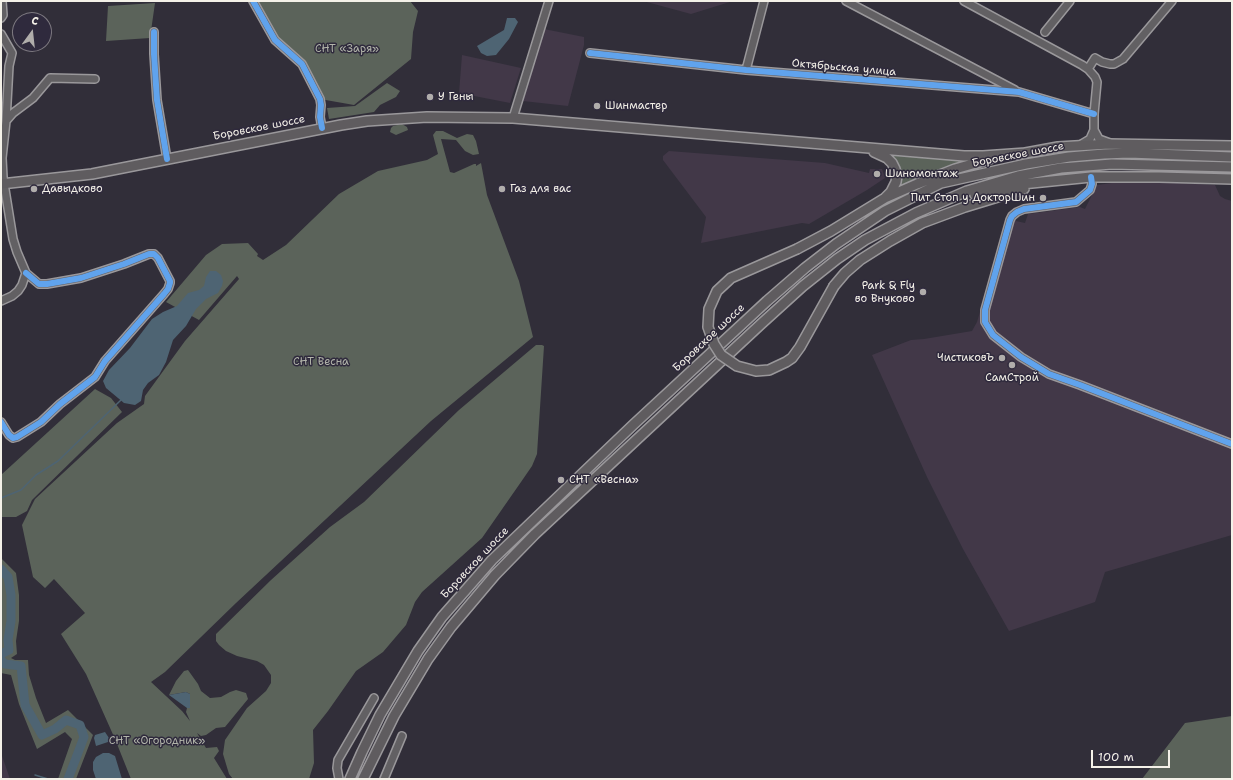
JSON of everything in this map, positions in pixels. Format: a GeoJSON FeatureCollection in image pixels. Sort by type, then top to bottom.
{"type":"FeatureCollection","features":[{"type":"Feature","properties":{"kind":"main road","name":"Боровское шоссе"},"geometry":{"type":"LineString","coordinates":[[2,184],[92,174],[322,128],[367,121],[427,117],[512,118],[981,156],[1026,153]]}},
{"type":"Feature","properties":{"kind":"main road"},"geometry":{"type":"LineString","coordinates":[[1053,182],[965,207],[922,224],[890,241],[860,260],[845,273],[834,286],[800,347],[792,358],[786,362],[769,370],[756,371],[737,366],[721,355],[714,344],[708,327],[709,309],[717,291],[731,278],[797,249],[831,231],[886,198],[917,184],[972,164],[1026,153],[1076,146],[1115,144],[1232,146]]}},
{"type":"Feature","properties":{"kind":"main road"},"geometry":{"type":"LineString","coordinates":[[843,146],[879,154],[887,158],[892,163],[896,172],[896,182],[886,198]]}},
{"type":"Feature","properties":{"kind":"main road"},"geometry":{"type":"LineString","coordinates":[[941,183],[967,172],[1026,153]]}},
{"type":"Feature","properties":{"kind":"main road","name":"Боровское шоссе"},"geometry":{"type":"LineString","coordinates":[[350,779],[380,715],[421,646],[463,593],[501,550],[767,301],[836,244],[877,216],[941,183],[1037,162],[1081,156],[1129,154],[1232,157]]}},
{"type":"Feature","properties":{"kind":"main road","name":"Боровское шоссе"},"geometry":{"type":"LineString","coordinates":[[363,779],[396,711],[435,648],[476,596],[529,540],[812,277],[865,240],[895,223],[967,191],[1003,180],[1061,168],[1127,164],[1232,167]]}},
{"type":"Feature","properties":{"kind":"main road"},"geometry":{"type":"LineString","coordinates":[[936,204],[1022,184],[1091,177],[1232,179]]}},
{"type":"Feature","properties":{"kind":"street"},"geometry":{"type":"LineString","coordinates":[[1,18],[3,15],[2,1]]}},
{"type":"Feature","properties":{"kind":"street"},"geometry":{"type":"LineString","coordinates":[[253,1],[275,40],[302,64],[320,99],[320,117],[322,128]]}},
{"type":"Feature","properties":{"kind":"street"},"geometry":{"type":"LineString","coordinates":[[512,118],[549,1]]}},
{"type":"Feature","properties":{"kind":"street"},"geometry":{"type":"LineString","coordinates":[[746,70],[764,1]]}},
{"type":"Feature","properties":{"kind":"street","name":"Октябрьская улица"},"geometry":{"type":"LineString","coordinates":[[846,1],[1019,92],[1094,114]]}},
{"type":"Feature","properties":{"kind":"street"},"geometry":{"type":"LineString","coordinates":[[964,1],[1088,69],[1097,80],[1094,130],[1097,137],[1102,141],[1115,144]]}},
{"type":"Feature","properties":{"kind":"street"},"geometry":{"type":"LineString","coordinates":[[1045,32],[1070,1]]}},
{"type":"Feature","properties":{"kind":"street"},"geometry":{"type":"LineString","coordinates":[[1088,69],[1095,58],[1106,64],[1114,64],[1123,59],[1172,1]]}},
{"type":"Feature","properties":{"kind":"street"},"geometry":{"type":"LineString","coordinates":[[154,32],[157,100],[167,159]]}},
{"type":"Feature","properties":{"kind":"street"},"geometry":{"type":"LineString","coordinates":[[1,34],[12,53],[9,66],[2,158],[2,184],[13,239],[26,273],[39,284],[47,284],[81,278],[149,254],[154,254],[158,258],[170,281],[168,289],[105,361],[95,377],[60,404],[41,422],[17,437],[13,438],[9,435],[1,422]]}},
{"type":"Feature","properties":{"kind":"street","name":"Октябрьская улица"},"geometry":{"type":"LineString","coordinates":[[590,53],[746,70],[1019,92]]}},
{"type":"Feature","properties":{"kind":"street"},"geometry":{"type":"LineString","coordinates":[[6,121],[13,113],[33,98],[50,78],[95,79]]}},
{"type":"Feature","properties":{"kind":"street"},"geometry":{"type":"LineString","coordinates":[[1076,146],[1089,140],[1094,130]]}},
{"type":"Feature","properties":{"kind":"street"},"geometry":{"type":"LineString","coordinates":[[1091,177],[1092,184],[1090,190],[1076,202],[1024,209],[1012,216],[985,310],[985,322],[993,335],[1021,357],[1049,374],[1232,444]]}},
{"type":"Feature","properties":{"kind":"street"},"geometry":{"type":"LineString","coordinates":[[1,301],[12,296],[18,291],[22,285],[26,273]]}},
{"type":"Feature","properties":{"kind":"street"},"geometry":{"type":"LineString","coordinates":[[338,779],[338,760],[374,698]]}},
{"type":"Feature","properties":{"kind":"street"},"geometry":{"type":"LineString","coordinates":[[384,779],[402,736]]}},
{"type":"Feature","properties":{"kind":"shaded area"},"geometry":{"type":"Polygon","coordinates":[[[643,1],[733,1],[691,14],[643,1]]]}},
{"type":"Feature","properties":{"kind":"shaded area"},"geometry":{"type":"Polygon","coordinates":[[[544,29],[584,37],[584,45],[568,106],[523,101],[544,29]]]}},
{"type":"Feature","properties":{"kind":"shaded area"},"geometry":{"type":"Polygon","coordinates":[[[462,55],[521,68],[510,103],[459,93],[462,55]]]}},
{"type":"Feature","properties":{"kind":"shaded area"},"geometry":{"type":"Polygon","coordinates":[[[669,151],[825,163],[869,173],[870,169],[882,169],[885,178],[809,224],[802,223],[701,243],[706,217],[663,160],[663,156],[669,151]]]}},
{"type":"Feature","properties":{"kind":"shaded area"},"geometry":{"type":"Polygon","coordinates":[[[1119,182],[1166,182],[1215,185],[1220,196],[1232,201],[1232,535],[1105,572],[1095,602],[1009,631],[963,549],[927,477],[872,355],[911,340],[972,331],[977,322],[1007,219],[1025,223],[1028,214],[1080,207],[1085,209],[1097,185],[1119,182]]]}},
{"type":"Feature","properties":{"kind":"shaded area"},"geometry":{"type":"Polygon","coordinates":[[[1,753],[10,779],[1,779],[1,753]]]}},
{"type":"Feature","properties":{"kind":"green space","name":"СНТ «Заря»"},"geometry":{"type":"Polygon","coordinates":[[[253,1],[410,1],[418,11],[413,32],[411,59],[354,105],[320,99],[302,64],[275,40],[253,1]]]}},
{"type":"Feature","properties":{"kind":"green space"},"geometry":{"type":"Polygon","coordinates":[[[155,3],[150,38],[106,41],[108,6],[155,3]]]}},
{"type":"Feature","properties":{"kind":"green space"},"geometry":{"type":"Polygon","coordinates":[[[387,83],[400,91],[396,97],[380,105],[374,112],[329,119],[327,108],[355,106],[387,83]]]}},
{"type":"Feature","properties":{"kind":"green space"},"geometry":{"type":"Polygon","coordinates":[[[402,124],[407,127],[408,130],[396,135],[390,132],[393,126],[402,124]]]}},
{"type":"Feature","properties":{"kind":"green space","name":"СНТ Весна"},"geometry":{"type":"Polygon","coordinates":[[[436,131],[443,131],[457,138],[467,134],[473,135],[476,141],[479,154],[473,155],[465,151],[456,140],[441,139],[450,172],[454,173],[474,164],[476,164],[476,166],[481,163],[487,195],[519,281],[533,337],[431,421],[236,603],[165,672],[151,682],[182,711],[190,721],[186,712],[187,708],[190,708],[190,694],[186,692],[169,695],[176,681],[184,671],[188,670],[201,691],[210,698],[221,697],[236,690],[246,693],[248,699],[225,727],[216,728],[206,735],[201,736],[197,733],[206,748],[217,747],[219,751],[214,758],[227,779],[131,779],[86,674],[61,634],[85,613],[54,579],[45,588],[33,577],[22,525],[35,499],[117,423],[144,404],[145,396],[185,341],[239,279],[237,276],[199,320],[166,302],[206,255],[222,244],[248,243],[258,254],[257,256],[263,260],[286,245],[339,194],[378,171],[427,160],[438,154],[433,135],[436,131]]]}},
{"type":"Feature","properties":{"kind":"green space"},"geometry":{"type":"Polygon","coordinates":[[[891,154],[970,159],[900,186],[902,177],[900,169],[896,160],[891,154]]]}},
{"type":"Feature","properties":{"kind":"green space"},"geometry":{"type":"Polygon","coordinates":[[[536,345],[544,346],[537,454],[532,466],[482,538],[422,592],[415,602],[406,625],[383,652],[356,671],[313,730],[314,763],[309,779],[233,779],[229,774],[223,754],[225,740],[247,708],[266,691],[271,683],[271,675],[264,665],[257,661],[237,656],[226,651],[216,641],[216,634],[271,580],[330,527],[364,502],[459,410],[536,345]]]}},
{"type":"Feature","properties":{"kind":"green space"},"geometry":{"type":"Polygon","coordinates":[[[95,389],[111,398],[122,412],[32,500],[27,511],[16,517],[1,517],[1,475],[95,389]]]}},
{"type":"Feature","properties":{"kind":"green space"},"geometry":{"type":"Polygon","coordinates":[[[1,558],[16,573],[19,595],[19,621],[16,641],[17,654],[11,658],[15,660],[28,660],[29,675],[46,723],[68,710],[93,735],[76,779],[58,779],[72,739],[65,732],[37,749],[19,704],[11,675],[1,673],[1,558]]]}},
{"type":"Feature","properties":{"kind":"green space"},"geometry":{"type":"Polygon","coordinates":[[[1232,716],[1232,779],[1142,779],[1185,723],[1232,716]]]}},
{"type":"Feature","properties":{"kind":"water"},"geometry":{"type":"Polygon","coordinates":[[[507,18],[515,18],[518,22],[509,39],[496,55],[487,56],[481,53],[477,46],[504,30],[507,18]]]}},
{"type":"Feature","properties":{"kind":"water"},"geometry":{"type":"Polygon","coordinates":[[[210,271],[216,271],[221,275],[223,281],[218,293],[206,299],[196,309],[186,326],[173,340],[166,362],[159,375],[148,383],[143,390],[141,401],[135,405],[124,403],[106,388],[103,381],[109,370],[130,348],[152,319],[177,306],[188,293],[199,290],[204,286],[206,277],[210,271]]]}},
{"type":"Feature","properties":{"kind":"water"},"geometry":{"type":"Polygon","coordinates":[[[186,692],[190,694],[190,708],[187,708],[169,695],[186,692]]]}},
{"type":"Feature","properties":{"kind":"water"},"geometry":{"type":"Polygon","coordinates":[[[105,732],[109,738],[108,742],[96,746],[94,738],[95,735],[105,732]]]}},
{"type":"Feature","properties":{"kind":"water"},"geometry":{"type":"Polygon","coordinates":[[[103,753],[109,753],[115,756],[122,779],[96,779],[93,770],[93,762],[96,757],[103,753]]]}},
{"type":"Feature","properties":{"kind":"waterway"},"geometry":{"type":"LineString","coordinates":[[1,498],[21,490],[36,475],[58,461],[121,400]]}},
{"type":"Feature","properties":{"kind":"waterway"},"geometry":{"type":"LineString","coordinates":[[1,569],[8,577],[11,595],[11,621],[8,640],[9,650],[1,654]]}},
{"type":"Feature","properties":{"kind":"waterway"},"geometry":{"type":"LineString","coordinates":[[1,660],[5,664],[21,666],[25,705],[42,735],[55,729],[66,720],[80,725],[84,737],[68,779]]}},
{"type":"Feature","properties":{"kind":"waterway"},"geometry":{"type":"LineString","coordinates":[[35,775],[48,779]]}},
{"type":"Feature","properties":{"kind":"cycle path"},"geometry":{"type":"LineString","coordinates":[[253,1],[275,40],[302,64],[320,99],[320,117],[322,128]]}},
{"type":"Feature","properties":{"kind":"cycle path"},"geometry":{"type":"LineString","coordinates":[[154,32],[157,100],[167,159]]}},
{"type":"Feature","properties":{"kind":"cycle path"},"geometry":{"type":"LineString","coordinates":[[590,53],[746,70],[1019,92],[1094,114]]}},
{"type":"Feature","properties":{"kind":"cycle path"},"geometry":{"type":"LineString","coordinates":[[1091,177],[1092,184],[1090,190],[1076,202],[1024,209],[1012,216],[985,310],[985,322],[993,335],[1021,357],[1049,374],[1232,444]]}},
{"type":"Feature","properties":{"kind":"cycle path"},"geometry":{"type":"LineString","coordinates":[[1,422],[9,435],[13,438],[41,422],[60,404],[95,377],[105,361],[168,289],[170,283],[158,258],[154,254],[149,254],[81,278],[47,284],[39,284],[26,273]]}},
{"type":"Feature","properties":{"kind":"place","name":"У Гены"},"geometry":{"type":"Point","coordinates":[430,97]}},
{"type":"Feature","properties":{"kind":"place","name":"Шинмастер"},"geometry":{"type":"Point","coordinates":[597,106]}},
{"type":"Feature","properties":{"kind":"place","name":"Шиномонтаж"},"geometry":{"type":"Point","coordinates":[877,174]}},
{"type":"Feature","properties":{"kind":"place","name":"Давыдково"},"geometry":{"type":"Point","coordinates":[34,189]}},
{"type":"Feature","properties":{"kind":"place","name":"Газ для вас"},"geometry":{"type":"Point","coordinates":[502,189]}},
{"type":"Feature","properties":{"kind":"place","name":"Пит Стоп у ДокторШин"},"geometry":{"type":"Point","coordinates":[1043,198]}},
{"type":"Feature","properties":{"kind":"place","name":"Park & Fly во Внуково"},"geometry":{"type":"Point","coordinates":[923,292]}},
{"type":"Feature","properties":{"kind":"place","name":"ЧистиковЪ"},"geometry":{"type":"Point","coordinates":[1002,358]}},
{"type":"Feature","properties":{"kind":"place","name":"СамСтрой"},"geometry":{"type":"Point","coordinates":[1012,365]}},
{"type":"Feature","properties":{"kind":"place","name":"СНТ «Весна»"},"geometry":{"type":"Point","coordinates":[561,480]}},
{"type":"Feature","properties":{"kind":"park label","name":"СНТ «Огородник»"},"geometry":{"type":"Point","coordinates":[157,741]}}]}
